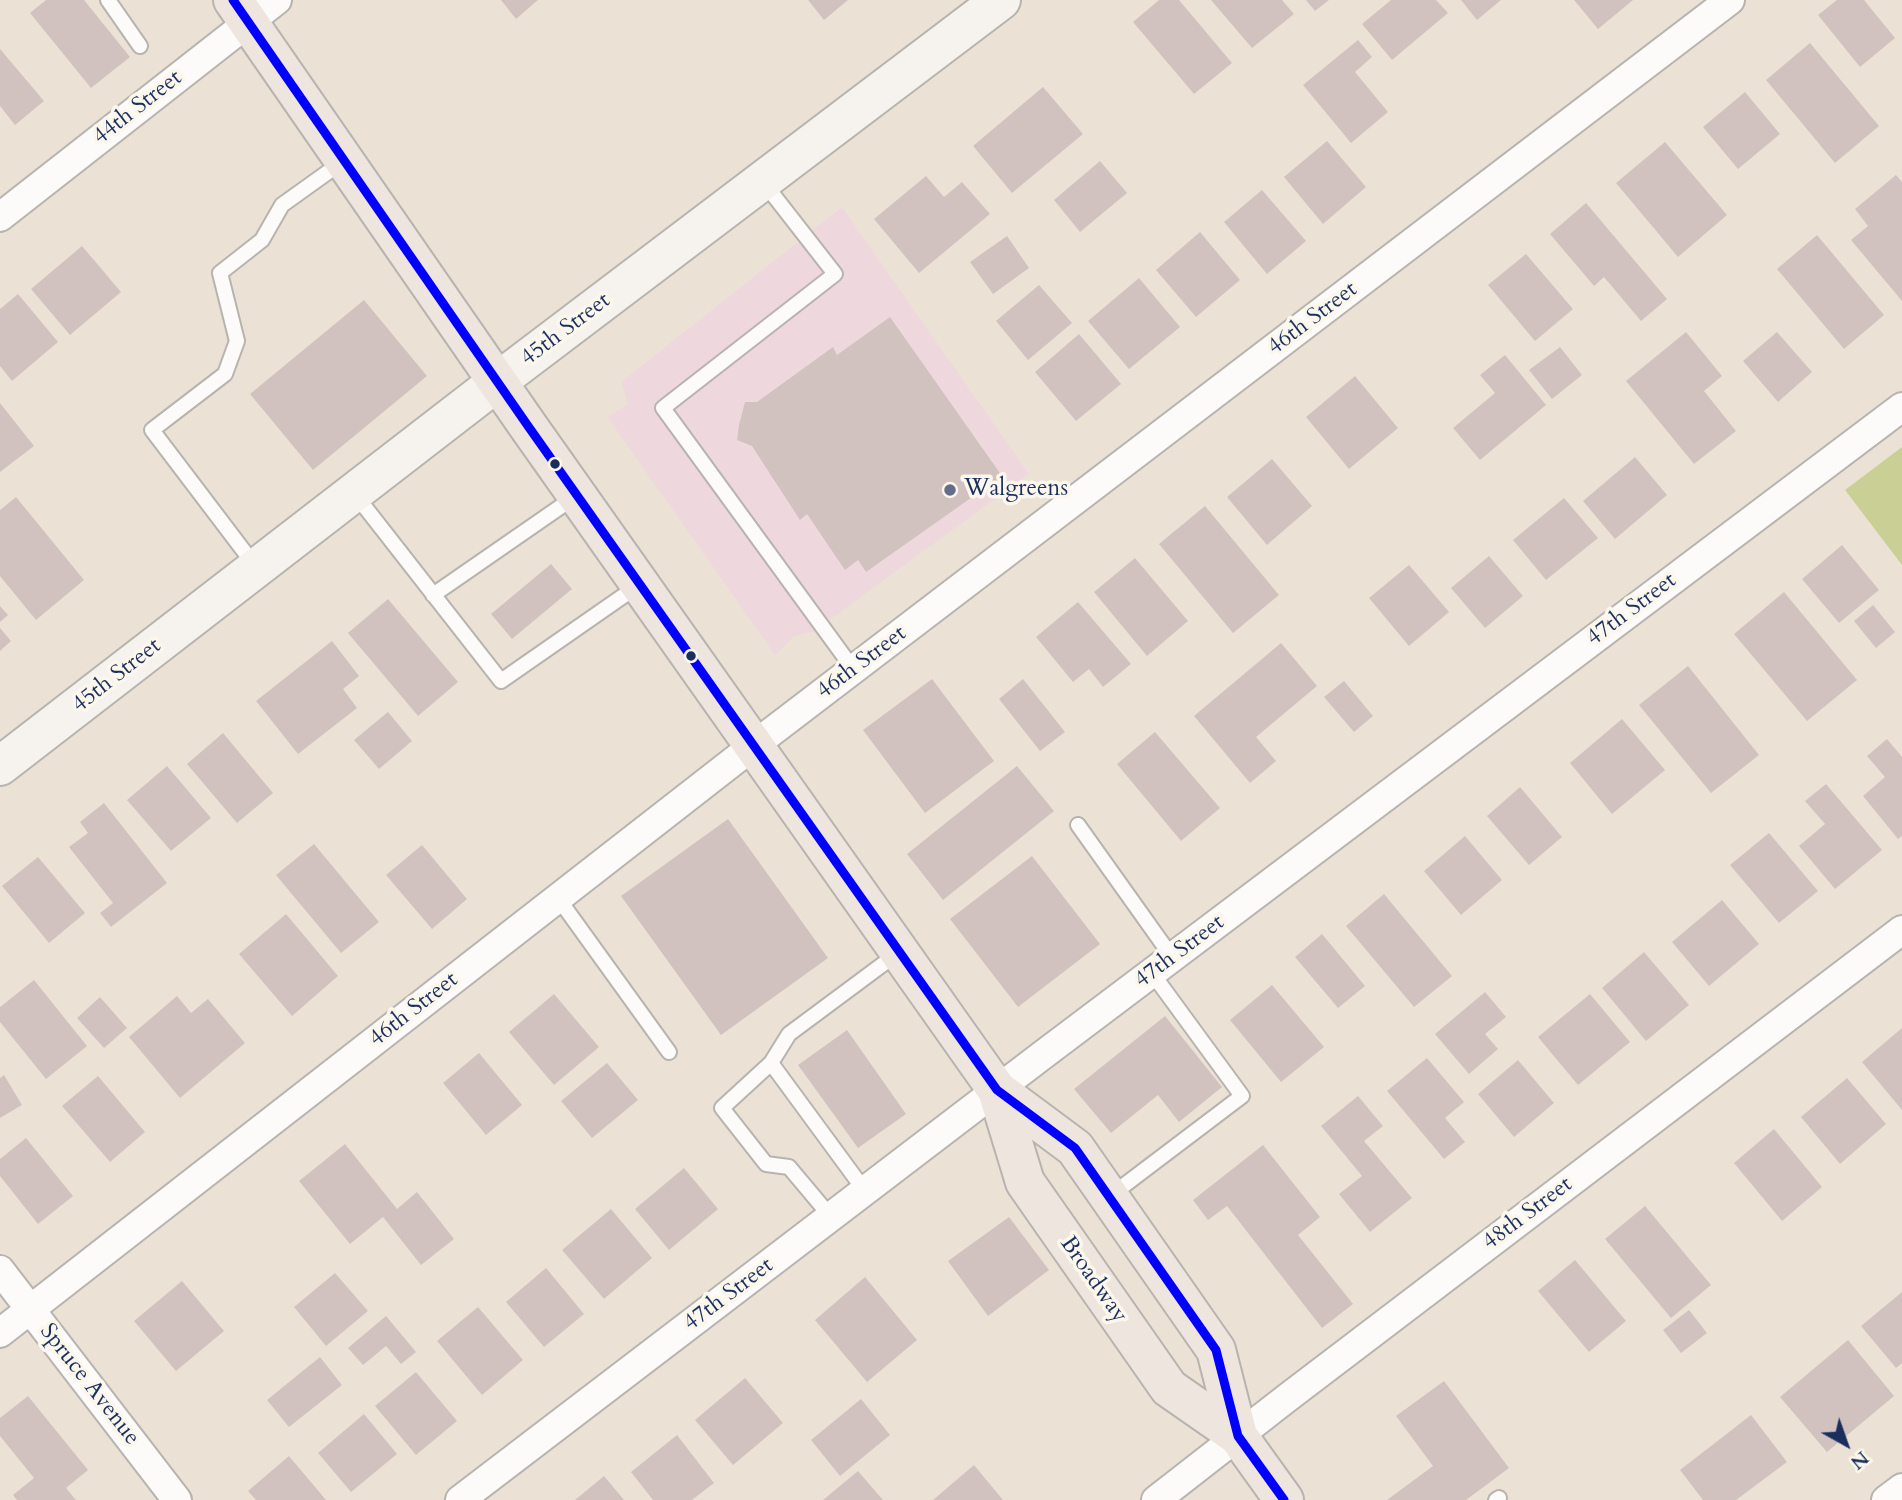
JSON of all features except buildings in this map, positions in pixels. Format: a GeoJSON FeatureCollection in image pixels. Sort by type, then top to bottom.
{"type":"FeatureCollection","features":[{"type":"Feature","properties":{"kind":"main road","name":"45th Street"},"geometry":{"type":"LineString","coordinates":[[0,766],[497,382],[1001,0]]}},
{"type":"Feature","properties":{"kind":"main road","name":"Broadway"},"geometry":{"type":"LineString","coordinates":[[253,7],[345,160],[497,382],[997,1090],[1075,1148],[1216,1350],[1238,1436]]}},
{"type":"Feature","properties":{"kind":"main road","name":"Broadway"},"geometry":{"type":"LineString","coordinates":[[997,1090],[1025,1182],[1168,1388],[1238,1436],[1284,1500]]}},
{"type":"Feature","properties":{"kind":"street","name":"46th Street"},"geometry":{"type":"LineString","coordinates":[[0,1333],[753,746],[1730,0]]}},
{"type":"Feature","properties":{"kind":"street","name":"44th Street"},"geometry":{"type":"LineString","coordinates":[[0,217],[253,7]]}},
{"type":"Feature","properties":{"kind":"street","name":"47th Street"},"geometry":{"type":"LineString","coordinates":[[460,1500],[997,1090],[1902,407]]}},
{"type":"Feature","properties":{"kind":"street","name":"48th Street"},"geometry":{"type":"LineString","coordinates":[[1156,1500],[1902,930]]}},
{"type":"Feature","properties":{"kind":"street","name":"Spruce Avenue"},"geometry":{"type":"LineString","coordinates":[[0,1270],[177,1500]]}},
{"type":"Feature","properties":{"kind":"street"},"geometry":{"type":"LineString","coordinates":[[1886,1500],[1902,1488]]}},
{"type":"Feature","properties":{"kind":"lane"},"geometry":{"type":"LineString","coordinates":[[108,0],[140,46]]}},
{"type":"Feature","properties":{"kind":"lane"},"geometry":{"type":"LineString","coordinates":[[257,568],[152,430],[225,374],[237,341],[220,273],[262,240],[282,205],[345,160]]}},
{"type":"Feature","properties":{"kind":"lane"},"geometry":{"type":"LineString","coordinates":[[763,181],[835,274],[663,408],[854,670]]}},
{"type":"Feature","properties":{"kind":"lane"},"geometry":{"type":"LineString","coordinates":[[354,493],[500,681],[640,585]]}},
{"type":"Feature","properties":{"kind":"lane"},"geometry":{"type":"LineString","coordinates":[[433,595],[577,495]]}},
{"type":"Feature","properties":{"kind":"lane"},"geometry":{"type":"LineString","coordinates":[[1078,825],[1242,1096],[1109,1197]]}},
{"type":"Feature","properties":{"kind":"lane"},"geometry":{"type":"LineString","coordinates":[[558,898],[669,1052]]}},
{"type":"Feature","properties":{"kind":"lane"},"geometry":{"type":"LineString","coordinates":[[831,1217],[789,1167],[766,1164],[722,1108],[771,1063],[789,1034],[899,952]]}},
{"type":"Feature","properties":{"kind":"lane"},"geometry":{"type":"LineString","coordinates":[[771,1063],[865,1191]]}},
{"type":"Feature","properties":{"kind":"shaded area"},"geometry":{"type":"Polygon","coordinates":[[[842,207],[1029,474],[813,632],[794,636],[775,655],[607,417],[628,404],[621,382],[842,207]]]}},
{"type":"Feature","properties":{"kind":"green space"},"geometry":{"type":"Polygon","coordinates":[[[1902,447],[1902,565],[1845,490],[1902,447]]]}},
{"type":"Feature","properties":{"kind":"transit line"},"geometry":{"type":"LineString","coordinates":[[233,0],[528,426],[997,1090],[1075,1148],[1216,1350],[1238,1436],[1284,1500]]}},
{"type":"Feature","properties":{"kind":"place","name":"Walgreens"},"geometry":{"type":"Point","coordinates":[950,490]}}]}
